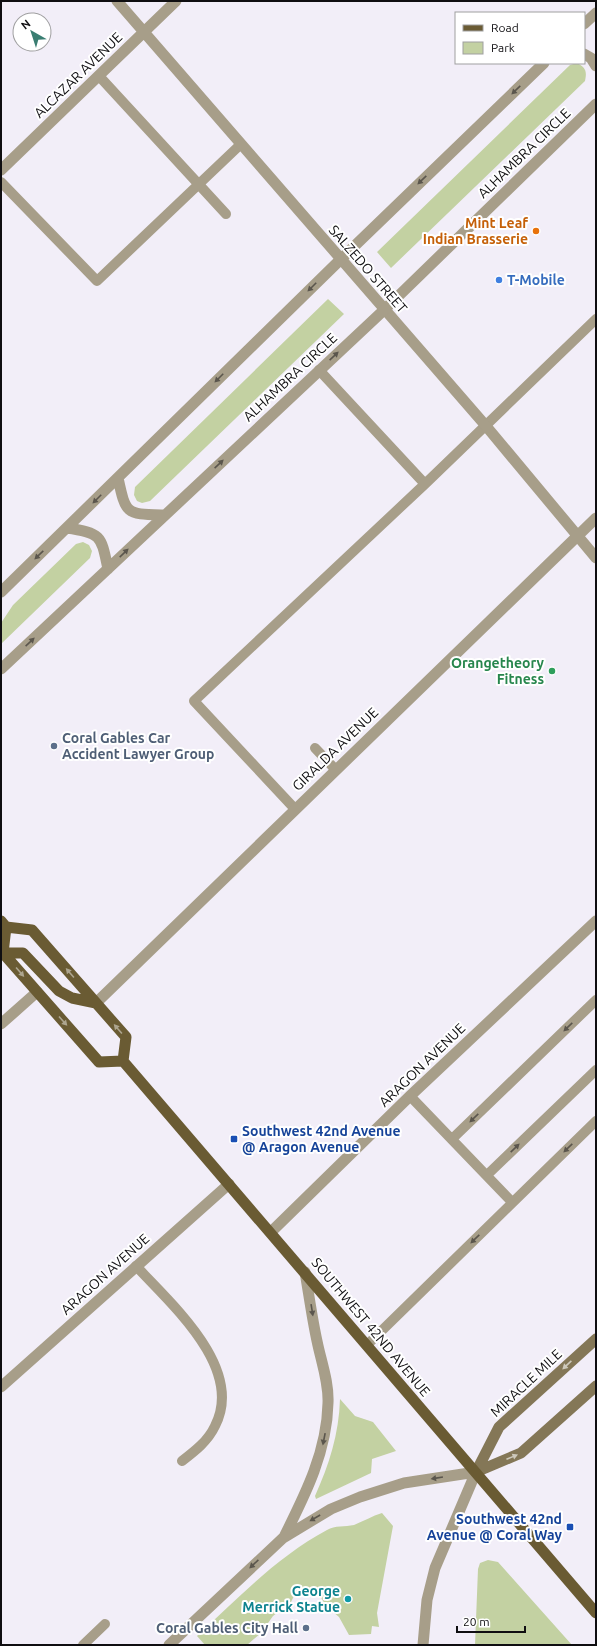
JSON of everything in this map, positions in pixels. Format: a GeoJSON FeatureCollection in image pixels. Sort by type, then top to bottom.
{"type":"FeatureCollection","features":[{"type":"Feature","properties":{"kind":"main road"},"geometry":{"type":"LineString","coordinates":[[3,924],[32,930],[96,1003],[126,1037],[123,1061],[99,1062],[37,992],[3,953],[3,924]]}},
{"type":"Feature","properties":{"kind":"main road"},"geometry":{"type":"LineString","coordinates":[[3,953],[23,953],[59,992],[72,998],[96,1003]]}},
{"type":"Feature","properties":{"kind":"main road","name":"SOUTHWEST 42ND AVENUE"},"geometry":{"type":"LineString","coordinates":[[123,1061],[596,1613]]}},
{"type":"Feature","properties":{"kind":"main road","name":"MIRACLE MILE"},"geometry":{"type":"LineString","coordinates":[[476,1472],[499,1427],[596,1339]]}},
{"type":"Feature","properties":{"kind":"main road"},"geometry":{"type":"LineString","coordinates":[[476,1472],[521,1453],[596,1386]]}},
{"type":"Feature","properties":{"kind":"street","name":"SALZEDO STREET"},"geometry":{"type":"LineString","coordinates":[[117,1],[340,260],[486,426],[596,558]]}},
{"type":"Feature","properties":{"kind":"street","name":"ALCAZAR AVENUE"},"geometry":{"type":"LineString","coordinates":[[1,170],[176,1]]}},
{"type":"Feature","properties":{"kind":"street"},"geometry":{"type":"LineString","coordinates":[[585,23],[596,13]]}},
{"type":"Feature","properties":{"kind":"street"},"geometry":{"type":"LineString","coordinates":[[585,55],[591,58],[596,66]]}},
{"type":"Feature","properties":{"kind":"street"},"geometry":{"type":"LineString","coordinates":[[1,592],[340,260],[543,64]]}},
{"type":"Feature","properties":{"kind":"street","name":"ALHAMBRA CIRCLE"},"geometry":{"type":"LineString","coordinates":[[1,669],[384,310],[596,104]]}},
{"type":"Feature","properties":{"kind":"street"},"geometry":{"type":"LineString","coordinates":[[118,478],[124,504],[128,510],[138,515],[164,515]]}},
{"type":"Feature","properties":{"kind":"street","name":"GIRALDA AVENUE"},"geometry":{"type":"LineString","coordinates":[[96,1003],[335,769],[596,518]]}},
{"type":"Feature","properties":{"kind":"street"},"geometry":{"type":"LineString","coordinates":[[67,528],[88,531],[97,536],[103,548],[108,570]]}},
{"type":"Feature","properties":{"kind":"street","name":"ARAGON AVENUE"},"geometry":{"type":"LineString","coordinates":[[271,1232],[410,1096],[596,921]]}},
{"type":"Feature","properties":{"kind":"street"},"geometry":{"type":"LineString","coordinates":[[1,1024],[37,992]]}},
{"type":"Feature","properties":{"kind":"street","name":"ARAGON AVENUE"},"geometry":{"type":"LineString","coordinates":[[1,1387],[229,1184]]}},
{"type":"Feature","properties":{"kind":"street"},"geometry":{"type":"LineString","coordinates":[[283,1538],[314,1474],[325,1438],[328,1403],[324,1371],[316,1340],[305,1272]]}},
{"type":"Feature","properties":{"kind":"street"},"geometry":{"type":"LineString","coordinates":[[169,1645],[283,1538],[331,1509],[360,1497],[404,1483],[476,1472]]}},
{"type":"Feature","properties":{"kind":"street"},"geometry":{"type":"LineString","coordinates":[[423,1645],[427,1600],[436,1568],[476,1472]]}},
{"type":"Feature","properties":{"kind":"lane"},"geometry":{"type":"LineString","coordinates":[[99,76],[226,214]]}},
{"type":"Feature","properties":{"kind":"lane"},"geometry":{"type":"LineString","coordinates":[[1,182],[97,280],[241,144]]}},
{"type":"Feature","properties":{"kind":"lane"},"geometry":{"type":"LineString","coordinates":[[295,808],[194,701],[425,484],[596,319]]}},
{"type":"Feature","properties":{"kind":"lane"},"geometry":{"type":"LineString","coordinates":[[319,370],[425,484]]}},
{"type":"Feature","properties":{"kind":"lane"},"geometry":{"type":"LineString","coordinates":[[315,748],[335,769]]}},
{"type":"Feature","properties":{"kind":"lane"},"geometry":{"type":"LineString","coordinates":[[452,1139],[596,1000]]}},
{"type":"Feature","properties":{"kind":"lane"},"geometry":{"type":"LineString","coordinates":[[487,1175],[596,1070]]}},
{"type":"Feature","properties":{"kind":"lane"},"geometry":{"type":"LineString","coordinates":[[410,1096],[512,1202]]}},
{"type":"Feature","properties":{"kind":"lane"},"geometry":{"type":"LineString","coordinates":[[367,1345],[596,1121]]}},
{"type":"Feature","properties":{"kind":"lane"},"geometry":{"type":"LineString","coordinates":[[136,1266],[202,1342],[216,1366],[222,1388],[222,1405],[216,1426],[202,1445],[182,1461]]}},
{"type":"Feature","properties":{"kind":"lane"},"geometry":{"type":"LineString","coordinates":[[83,1645],[105,1624]]}},
{"type":"Feature","properties":{"kind":"green space"},"geometry":{"type":"Polygon","coordinates":[[[578,64],[585,70],[585,81],[391,268],[377,252],[570,65],[578,64]]]}},
{"type":"Feature","properties":{"kind":"green space"},"geometry":{"type":"Polygon","coordinates":[[[328,299],[344,314],[150,501],[142,503],[137,501],[134,495],[135,487],[328,299]]]}},
{"type":"Feature","properties":{"kind":"green space"},"geometry":{"type":"Polygon","coordinates":[[[83,542],[89,545],[92,551],[90,558],[1,644],[1,623],[13,605],[76,544],[83,542]]]}},
{"type":"Feature","properties":{"kind":"green space"},"geometry":{"type":"Polygon","coordinates":[[[340,1399],[355,1416],[373,1422],[396,1451],[372,1459],[371,1473],[316,1499],[315,1496],[329,1461],[338,1425],[340,1399]]]}},
{"type":"Feature","properties":{"kind":"green space"},"geometry":{"type":"Polygon","coordinates":[[[382,1513],[393,1526],[377,1613],[379,1627],[372,1626],[371,1634],[349,1635],[339,1617],[326,1606],[319,1594],[304,1590],[295,1594],[291,1602],[273,1616],[261,1633],[247,1645],[205,1645],[197,1636],[243,1593],[292,1552],[330,1528],[354,1525],[382,1513]]]}},
{"type":"Feature","properties":{"kind":"green space"},"geometry":{"type":"Polygon","coordinates":[[[488,1560],[498,1562],[572,1645],[475,1645],[478,1569],[480,1563],[488,1560]]]}},
{"type":"Feature","properties":{"kind":"place","name":"Mint Leaf Indian Brasserie"},"geometry":{"type":"Point","coordinates":[536,231]}},
{"type":"Feature","properties":{"kind":"place","name":"T-Mobile"},"geometry":{"type":"Point","coordinates":[499,280]}},
{"type":"Feature","properties":{"kind":"place","name":"Orangetheory Fitness"},"geometry":{"type":"Point","coordinates":[552,671]}},
{"type":"Feature","properties":{"kind":"place","name":"Coral Gables Car Accident Lawyer Group"},"geometry":{"type":"Point","coordinates":[54,746]}},
{"type":"Feature","properties":{"kind":"place","name":"Southwest 42nd Avenue @ Aragon Avenue"},"geometry":{"type":"Point","coordinates":[234,1139]}},
{"type":"Feature","properties":{"kind":"place","name":"Southwest 42nd Avenue @ Coral Way"},"geometry":{"type":"Point","coordinates":[570,1527]}},
{"type":"Feature","properties":{"kind":"place","name":"George Merrick Statue"},"geometry":{"type":"Point","coordinates":[348,1599]}},
{"type":"Feature","properties":{"kind":"place","name":"Coral Gables City Hall"},"geometry":{"type":"Point","coordinates":[306,1628]}}]}
